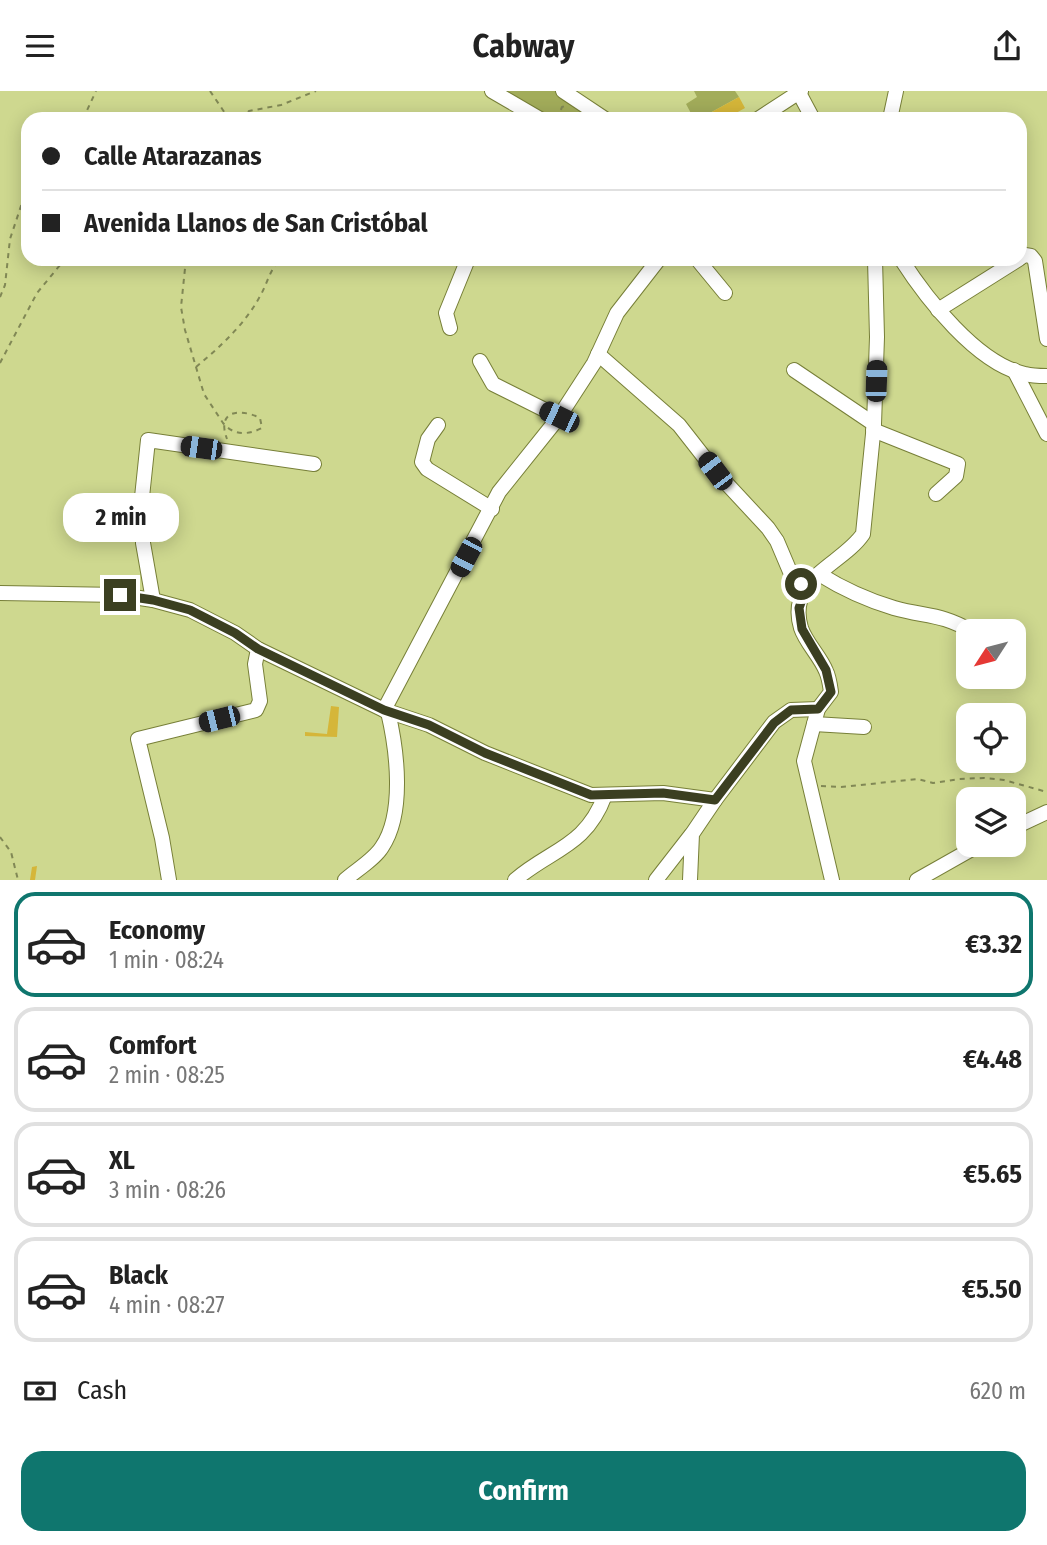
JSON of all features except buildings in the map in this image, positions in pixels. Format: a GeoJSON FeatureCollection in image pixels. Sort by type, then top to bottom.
{"type":"FeatureCollection","features":[{"type":"Feature","properties":{"kind":"street"},"geometry":{"type":"LineString","coordinates":[[492,91],[528,112]]}},
{"type":"Feature","properties":{"kind":"street"},"geometry":{"type":"LineString","coordinates":[[563,91],[595,112]]}},
{"type":"Feature","properties":{"kind":"street"},"geometry":{"type":"LineString","coordinates":[[892,112],[896,91]]}},
{"type":"Feature","properties":{"kind":"street"},"geometry":{"type":"LineString","coordinates":[[769,112],[799,92],[809,112]]}},
{"type":"Feature","properties":{"kind":"street"},"geometry":{"type":"LineString","coordinates":[[1027,257],[1031,256],[1035,261],[1047,339]]}},
{"type":"Feature","properties":{"kind":"street"},"geometry":{"type":"LineString","coordinates":[[450,328],[446,313],[465,266]]}},
{"type":"Feature","properties":{"kind":"street"},"geometry":{"type":"LineString","coordinates":[[345,880],[382,848],[393,823],[398,787],[393,732],[386,711],[499,492],[559,417],[590,370],[617,313],[654,266]]}},
{"type":"Feature","properties":{"kind":"street"},"geometry":{"type":"LineString","coordinates":[[703,266],[725,293]]}},
{"type":"Feature","properties":{"kind":"street"},"geometry":{"type":"LineString","coordinates":[[832,880],[804,761],[816,717],[831,692],[826,670],[802,629],[799,608],[807,586],[854,546],[863,534],[874,427],[876,266]]}},
{"type":"Feature","properties":{"kind":"street"},"geometry":{"type":"LineString","coordinates":[[906,266],[938,310],[981,351],[1014,370],[1047,376]]}},
{"type":"Feature","properties":{"kind":"street"},"geometry":{"type":"LineString","coordinates":[[938,310],[1009,266]]}},
{"type":"Feature","properties":{"kind":"street"},"geometry":{"type":"LineString","coordinates":[[598,354],[679,425],[715,471],[768,528],[777,541],[790,574],[807,586]]}},
{"type":"Feature","properties":{"kind":"street"},"geometry":{"type":"LineString","coordinates":[[480,361],[493,384],[559,417]]}},
{"type":"Feature","properties":{"kind":"street"},"geometry":{"type":"LineString","coordinates":[[794,370],[874,427],[958,464],[956,476],[936,494]]}},
{"type":"Feature","properties":{"kind":"street"},"geometry":{"type":"LineString","coordinates":[[1014,370],[1047,435]]}},
{"type":"Feature","properties":{"kind":"street"},"geometry":{"type":"LineString","coordinates":[[438,425],[428,439],[422,462],[427,469],[492,509]]}},
{"type":"Feature","properties":{"kind":"street"},"geometry":{"type":"LineString","coordinates":[[153,600],[143,543],[142,497],[148,440],[314,464]]}},
{"type":"Feature","properties":{"kind":"street"},"geometry":{"type":"LineString","coordinates":[[819,574],[855,594],[897,608],[945,617],[956,623]]}},
{"type":"Feature","properties":{"kind":"street"},"geometry":{"type":"LineString","coordinates":[[0,593],[120,595],[190,610],[235,633],[258,649],[386,711],[429,725],[485,753],[591,795],[663,793],[715,800]]}},
{"type":"Feature","properties":{"kind":"street"},"geometry":{"type":"LineString","coordinates":[[169,880],[162,838],[138,739],[256,710],[260,701],[255,664],[258,649]]}},
{"type":"Feature","properties":{"kind":"street"},"geometry":{"type":"LineString","coordinates":[[656,880],[774,723],[791,710],[864,727]]}},
{"type":"Feature","properties":{"kind":"street"},"geometry":{"type":"LineString","coordinates":[[514,880],[578,838],[601,806],[605,795]]}},
{"type":"Feature","properties":{"kind":"street"},"geometry":{"type":"LineString","coordinates":[[1041,815],[1047,828]]}},
{"type":"Feature","properties":{"kind":"street"},"geometry":{"type":"LineString","coordinates":[[690,880],[692,834]]}},
{"type":"Feature","properties":{"kind":"street"},"geometry":{"type":"LineString","coordinates":[[917,880],[958,857]]}},
{"type":"Feature","properties":{"kind":"path"},"geometry":{"type":"LineString","coordinates":[[86,112],[96,91]]}},
{"type":"Feature","properties":{"kind":"path"},"geometry":{"type":"LineString","coordinates":[[210,91],[224,112]]}},
{"type":"Feature","properties":{"kind":"path"},"geometry":{"type":"LineString","coordinates":[[248,112],[281,105],[316,91]]}},
{"type":"Feature","properties":{"kind":"path"},"geometry":{"type":"LineString","coordinates":[[0,297],[5,285],[10,239],[21,206]]}},
{"type":"Feature","properties":{"kind":"path"},"geometry":{"type":"LineString","coordinates":[[0,363],[37,293],[59,266]]}},
{"type":"Feature","properties":{"kind":"path"},"geometry":{"type":"LineString","coordinates":[[186,266],[181,307],[204,394],[223,423],[237,433],[253,433],[262,428],[260,418],[249,413],[236,412],[228,416],[223,423],[229,442],[228,452]]}},
{"type":"Feature","properties":{"kind":"path"},"geometry":{"type":"LineString","coordinates":[[196,367],[241,324],[260,297],[274,266]]}},
{"type":"Feature","properties":{"kind":"path"},"geometry":{"type":"LineString","coordinates":[[810,785],[841,787],[918,779],[933,783],[985,778],[1004,780],[1047,792]]}},
{"type":"Feature","properties":{"kind":"path"},"geometry":{"type":"LineString","coordinates":[[0,837],[11,852],[18,880]]}},
{"type":"Feature","properties":{"kind":"green space"},"geometry":{"type":"Polygon","coordinates":[[[492,91],[563,91],[589,107],[585,112],[528,112],[492,91]]]}},
{"type":"Feature","properties":{"kind":"green space"},"geometry":{"type":"Polygon","coordinates":[[[694,91],[735,91],[739,97],[712,112],[690,112],[686,104],[697,97],[694,91]]]}},
{"type":"Feature","properties":{"kind":"route"},"geometry":{"type":"LineString","coordinates":[[120,595],[190,610],[235,633],[258,649],[388,712],[429,725],[485,753],[591,795],[663,793],[715,800],[774,723],[791,710],[818,709],[831,692],[826,670],[802,629],[799,608],[807,586],[801,584]]}}]}
